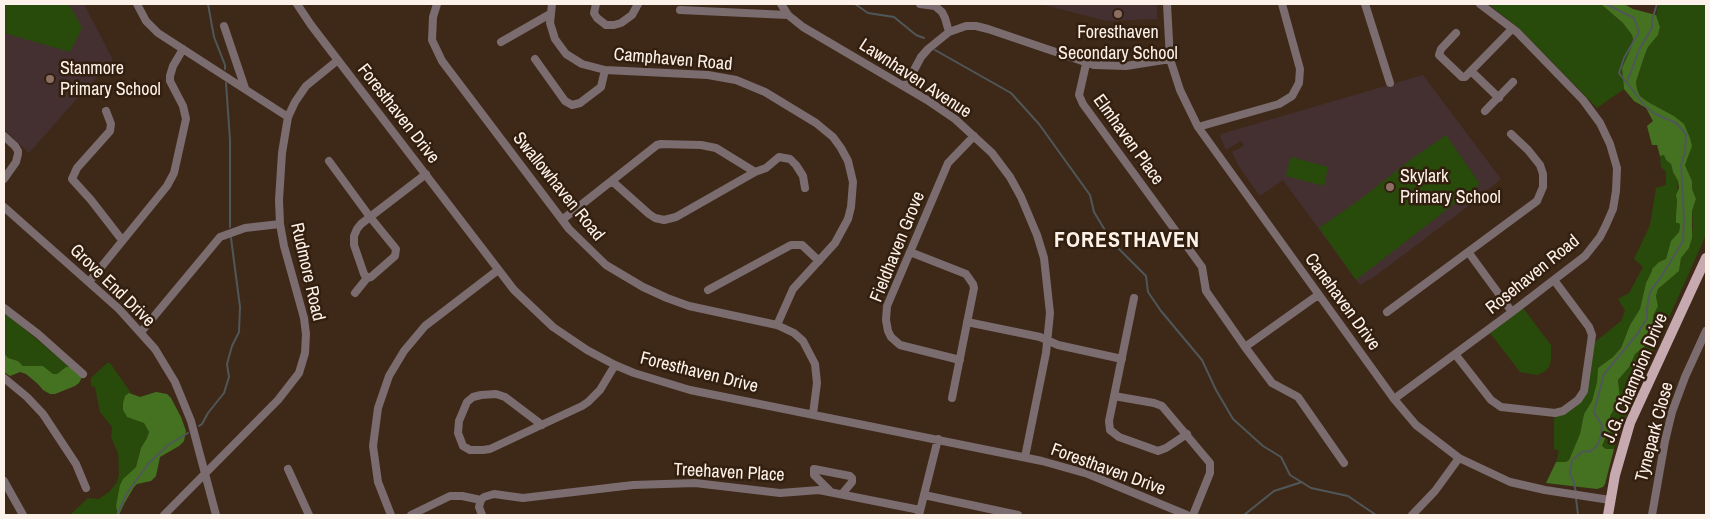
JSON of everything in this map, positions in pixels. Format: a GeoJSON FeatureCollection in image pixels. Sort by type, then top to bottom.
{"type":"FeatureCollection","features":[{"type":"Feature","properties":{"kind":"main road","name":"J.G. Champion Drive"},"geometry":{"type":"LineString","coordinates":[[1608,515],[1618,463],[1633,417],[1706,258]]}},
{"type":"Feature","properties":{"kind":"street"},"geometry":{"type":"LineString","coordinates":[[137,4],[146,21],[154,30],[288,117]]}},
{"type":"Feature","properties":{"kind":"street","name":"Foresthaven Drive"},"geometry":{"type":"LineString","coordinates":[[296,4],[498,270],[532,309],[553,327],[587,350],[615,365],[666,384],[1024,457],[1088,474],[1187,515]]}},
{"type":"Feature","properties":{"kind":"street","name":"Swallowhaven Road"},"geometry":{"type":"LineString","coordinates":[[437,4],[433,17],[432,40],[442,61],[458,85],[577,238],[606,265],[666,298],[689,306],[777,325],[794,333],[803,341],[815,364],[817,383],[812,414]]}},
{"type":"Feature","properties":{"kind":"street","name":"Camphaven Road"},"geometry":{"type":"LineString","coordinates":[[552,4],[550,14],[555,39],[566,54],[582,64],[605,70],[708,75],[736,80],[764,92],[816,122],[826,130],[841,148],[848,161],[853,182],[853,195],[848,219],[835,242],[793,289],[777,325]]}},
{"type":"Feature","properties":{"kind":"street"},"geometry":{"type":"LineString","coordinates":[[596,4],[594,13],[597,18],[606,25],[614,25],[621,23],[632,15],[638,4]]}},
{"type":"Feature","properties":{"kind":"street","name":"Lawnhaven Avenue"},"geometry":{"type":"LineString","coordinates":[[781,4],[788,15],[803,27],[944,111],[992,153],[1016,188],[1037,234],[1044,258],[1050,314],[1048,340],[1039,390],[1024,457]]}},
{"type":"Feature","properties":{"kind":"street"},"geometry":{"type":"LineString","coordinates":[[920,4],[935,6],[942,12],[949,32]]}},
{"type":"Feature","properties":{"kind":"street","name":"Canehaven Drive"},"geometry":{"type":"LineString","coordinates":[[1167,4],[1170,59],[1180,90],[1198,127],[1394,399],[1416,425],[1459,458],[1510,482],[1610,500]]}},
{"type":"Feature","properties":{"kind":"street"},"geometry":{"type":"LineString","coordinates":[[1198,127],[1279,104],[1292,96],[1299,83],[1300,69],[1282,4]]}},
{"type":"Feature","properties":{"kind":"street"},"geometry":{"type":"LineString","coordinates":[[1365,4],[1390,83]]}},
{"type":"Feature","properties":{"kind":"street","name":"Rosehaven Road"},"geometry":{"type":"LineString","coordinates":[[1394,399],[1585,256],[1606,225],[1616,191],[1617,168],[1610,144],[1600,123],[1582,100],[1512,28],[1480,4]]}},
{"type":"Feature","properties":{"kind":"street"},"geometry":{"type":"LineString","coordinates":[[680,10],[788,15]]}},
{"type":"Feature","properties":{"kind":"street"},"geometry":{"type":"LineString","coordinates":[[502,42],[550,14]]}},
{"type":"Feature","properties":{"kind":"street"},"geometry":{"type":"LineString","coordinates":[[224,26],[245,88]]}},
{"type":"Feature","properties":{"kind":"street"},"geometry":{"type":"LineString","coordinates":[[905,87],[921,57],[938,40],[956,28],[976,26],[1086,64],[1126,66],[1170,59]]}},
{"type":"Feature","properties":{"kind":"street"},"geometry":{"type":"LineString","coordinates":[[1456,33],[1440,48],[1440,55],[1462,77],[1465,77],[1512,28]]}},
{"type":"Feature","properties":{"kind":"street"},"geometry":{"type":"LineString","coordinates":[[89,282],[166,186],[174,173],[186,119],[183,106],[170,76],[173,66],[183,49]]}},
{"type":"Feature","properties":{"kind":"street"},"geometry":{"type":"LineString","coordinates":[[535,59],[566,101],[572,105],[580,104],[601,87],[605,70]]}},
{"type":"Feature","properties":{"kind":"street","name":"Rudmore Road"},"geometry":{"type":"LineString","coordinates":[[164,515],[278,400],[299,373],[303,363],[306,334],[304,318],[284,246],[280,224],[279,200],[282,162],[288,117],[294,102],[306,86],[338,60]]}},
{"type":"Feature","properties":{"kind":"street","name":"Elmhaven Place"},"geometry":{"type":"LineString","coordinates":[[1086,64],[1080,90],[1080,99],[1202,266],[1206,291],[1272,384],[1298,397],[1344,463]]}},
{"type":"Feature","properties":{"kind":"street"},"geometry":{"type":"LineString","coordinates":[[1471,71],[1499,98]]}},
{"type":"Feature","properties":{"kind":"street"},"geometry":{"type":"LineString","coordinates":[[1485,112],[1513,82]]}},
{"type":"Feature","properties":{"kind":"street"},"geometry":{"type":"LineString","coordinates":[[106,111],[111,124],[110,131],[77,168],[72,180],[91,200],[122,240]]}},
{"type":"Feature","properties":{"kind":"street"},"geometry":{"type":"LineString","coordinates":[[1388,312],[1537,201],[1541,194],[1544,180],[1540,165],[1511,134]]}},
{"type":"Feature","properties":{"kind":"street"},"geometry":{"type":"LineString","coordinates":[[4,136],[15,146],[18,154],[16,162],[4,178]]}},
{"type":"Feature","properties":{"kind":"street","name":"Fieldhaven Grove"},"geometry":{"type":"LineString","coordinates":[[960,360],[900,345],[891,337],[886,320],[887,306],[948,163],[974,136]]}},
{"type":"Feature","properties":{"kind":"street"},"geometry":{"type":"LineString","coordinates":[[562,220],[657,145],[667,143],[716,148],[755,172]]}},
{"type":"Feature","properties":{"kind":"street"},"geometry":{"type":"LineString","coordinates":[[612,181],[649,214],[664,220],[676,216],[755,172],[766,168],[779,157],[790,159],[801,172],[805,188]]}},
{"type":"Feature","properties":{"kind":"street"},"geometry":{"type":"LineString","coordinates":[[328,161],[396,251],[393,258],[367,278],[355,293]]}},
{"type":"Feature","properties":{"kind":"street"},"geometry":{"type":"LineString","coordinates":[[367,278],[359,261],[354,240],[357,229],[426,174]]}},
{"type":"Feature","properties":{"kind":"street","name":"Grove End Drive"},"geometry":{"type":"LineString","coordinates":[[4,207],[119,309],[141,332],[165,366],[184,401],[206,473],[216,515]]}},
{"type":"Feature","properties":{"kind":"street"},"geometry":{"type":"LineString","coordinates":[[141,332],[220,237],[245,228],[280,224]]}},
{"type":"Feature","properties":{"kind":"street"},"geometry":{"type":"LineString","coordinates":[[708,290],[790,245],[802,245],[819,260]]}},
{"type":"Feature","properties":{"kind":"street"},"geometry":{"type":"LineString","coordinates":[[910,252],[966,274],[971,279],[974,288],[952,398]]}},
{"type":"Feature","properties":{"kind":"street"},"geometry":{"type":"LineString","coordinates":[[1469,253],[1512,312]]}},
{"type":"Feature","properties":{"kind":"street"},"geometry":{"type":"LineString","coordinates":[[391,515],[378,482],[374,446],[378,408],[389,376],[404,351],[425,326],[498,270]]}},
{"type":"Feature","properties":{"kind":"street"},"geometry":{"type":"LineString","coordinates":[[1455,354],[1491,400],[1501,407],[1555,413],[1563,411],[1578,400],[1584,391],[1592,335],[1589,327],[1554,280]]}},
{"type":"Feature","properties":{"kind":"street"},"geometry":{"type":"LineString","coordinates":[[1246,347],[1318,295]]}},
{"type":"Feature","properties":{"kind":"street"},"geometry":{"type":"LineString","coordinates":[[1134,298],[1114,396],[1109,426],[1111,432],[1119,437],[1158,451],[1166,448],[1186,434]]}},
{"type":"Feature","properties":{"kind":"street"},"geometry":{"type":"LineString","coordinates":[[4,308],[38,334],[83,374]]}},
{"type":"Feature","properties":{"kind":"street"},"geometry":{"type":"LineString","coordinates":[[967,322],[1122,359]]}},
{"type":"Feature","properties":{"kind":"street","name":"Tynepark Close"},"geometry":{"type":"LineString","coordinates":[[1652,515],[1665,440],[1672,412],[1685,377],[1706,331]]}},
{"type":"Feature","properties":{"kind":"street"},"geometry":{"type":"LineString","coordinates":[[542,425],[505,397],[496,394],[481,395],[473,397],[467,402],[459,421],[458,433],[463,446],[470,450],[483,450],[542,425],[588,402],[600,390],[615,365]]}},
{"type":"Feature","properties":{"kind":"street"},"geometry":{"type":"LineString","coordinates":[[4,378],[27,396],[43,414],[76,464],[86,488]]}},
{"type":"Feature","properties":{"kind":"street"},"geometry":{"type":"LineString","coordinates":[[1114,396],[1158,404],[1165,409],[1211,465],[1210,473],[1193,515]]}},
{"type":"Feature","properties":{"kind":"street"},"geometry":{"type":"LineString","coordinates":[[919,513],[938,440]]}},
{"type":"Feature","properties":{"kind":"street"},"geometry":{"type":"LineString","coordinates":[[1412,515],[1435,491],[1459,458]]}},
{"type":"Feature","properties":{"kind":"street"},"geometry":{"type":"LineString","coordinates":[[288,469],[309,515]]}},
{"type":"Feature","properties":{"kind":"street"},"geometry":{"type":"LineString","coordinates":[[830,491],[814,475],[814,469],[850,476],[852,482],[842,494]]}},
{"type":"Feature","properties":{"kind":"street"},"geometry":{"type":"LineString","coordinates":[[4,481],[23,515]]}},
{"type":"Feature","properties":{"kind":"street","name":"Treehaven Place"},"geometry":{"type":"LineString","coordinates":[[480,502],[484,497],[494,494],[523,498],[633,486],[709,484],[780,493],[830,491],[919,513]]}},
{"type":"Feature","properties":{"kind":"street"},"geometry":{"type":"LineString","coordinates":[[924,495],[1018,515]]}},
{"type":"Feature","properties":{"kind":"street"},"geometry":{"type":"LineString","coordinates":[[411,515],[450,496],[462,496],[480,502],[482,515]]}},
{"type":"Feature","properties":{"kind":"street"},"geometry":{"type":"LineString","coordinates":[[974,515],[976,507]]}},
{"type":"Feature","properties":{"kind":"shaded area","name":"Stanmore Primary School"},"geometry":{"type":"Polygon","coordinates":[[[4,4],[84,4],[113,60],[29,153],[4,129],[4,4]]]}},
{"type":"Feature","properties":{"kind":"shaded area","name":"Foresthaven Secondary School"},"geometry":{"type":"Polygon","coordinates":[[[1040,4],[1157,4],[1157,19],[1107,21],[1040,4]]]}},
{"type":"Feature","properties":{"kind":"shaded area","name":"Skylark Primary School"},"geometry":{"type":"Polygon","coordinates":[[[1423,75],[1501,179],[1370,280],[1360,285],[1283,180],[1260,196],[1238,165],[1232,152],[1244,146],[1241,141],[1226,150],[1220,136],[1221,134],[1423,75]]]}},
{"type":"Feature","properties":{"kind":"green space"},"geometry":{"type":"Polygon","coordinates":[[[4,4],[69,4],[82,28],[70,52],[4,33],[4,4]]]}},
{"type":"Feature","properties":{"kind":"green space"},"geometry":{"type":"Polygon","coordinates":[[[1488,4],[1601,4],[1623,23],[1632,35],[1631,48],[1622,68],[1624,89],[1597,108],[1519,28],[1488,4]]]}},
{"type":"Feature","properties":{"kind":"green space"},"geometry":{"type":"Polygon","coordinates":[[[1601,4],[1624,4],[1633,9],[1656,15],[1660,27],[1658,35],[1648,47],[1644,57],[1636,82],[1637,89],[1640,96],[1648,102],[1674,116],[1684,124],[1692,146],[1685,165],[1692,181],[1692,189],[1696,199],[1692,211],[1692,238],[1689,248],[1681,258],[1679,271],[1658,289],[1656,296],[1658,306],[1653,316],[1654,326],[1651,336],[1645,346],[1635,354],[1630,366],[1618,380],[1620,399],[1610,416],[1610,434],[1602,446],[1606,449],[1614,449],[1605,484],[1597,489],[1546,483],[1556,462],[1566,462],[1569,460],[1580,434],[1584,414],[1592,401],[1597,382],[1598,368],[1613,357],[1621,348],[1630,325],[1640,309],[1646,283],[1652,269],[1659,262],[1666,259],[1671,241],[1679,232],[1680,226],[1679,223],[1676,223],[1678,181],[1671,164],[1664,155],[1660,156],[1657,145],[1652,145],[1647,126],[1653,121],[1646,108],[1634,101],[1624,89],[1622,68],[1631,48],[1632,35],[1623,23],[1601,4]]]}},
{"type":"Feature","properties":{"kind":"green space"},"geometry":{"type":"Polygon","coordinates":[[[1659,4],[1706,4],[1706,235],[1633,398],[1614,449],[1606,449],[1602,446],[1611,429],[1610,416],[1620,399],[1618,380],[1630,366],[1635,354],[1645,346],[1654,326],[1653,316],[1658,306],[1656,296],[1658,289],[1679,271],[1681,258],[1689,248],[1693,227],[1692,211],[1696,199],[1692,189],[1692,181],[1685,165],[1690,151],[1674,116],[1648,102],[1640,96],[1637,89],[1636,82],[1644,57],[1648,47],[1658,35],[1660,27],[1656,15],[1659,4]]]}},
{"type":"Feature","properties":{"kind":"green space"},"geometry":{"type":"Polygon","coordinates":[[[1446,135],[1480,184],[1356,280],[1319,228],[1446,135]]]}},
{"type":"Feature","properties":{"kind":"green space"},"geometry":{"type":"Polygon","coordinates":[[[1664,155],[1671,164],[1678,181],[1676,215],[1680,226],[1679,232],[1672,241],[1666,259],[1659,262],[1646,283],[1640,309],[1630,325],[1621,348],[1613,357],[1598,368],[1597,382],[1592,401],[1584,414],[1580,434],[1569,460],[1566,462],[1556,462],[1559,451],[1554,449],[1554,418],[1561,415],[1587,388],[1595,342],[1621,321],[1625,311],[1618,299],[1629,293],[1643,267],[1634,259],[1650,225],[1656,188],[1666,185],[1666,172],[1661,167],[1660,156],[1664,155]]]}},
{"type":"Feature","properties":{"kind":"green space"},"geometry":{"type":"Polygon","coordinates":[[[1291,157],[1328,167],[1324,186],[1286,176],[1291,157]]]}},
{"type":"Feature","properties":{"kind":"green space"},"geometry":{"type":"Polygon","coordinates":[[[1523,308],[1551,345],[1549,367],[1537,375],[1520,372],[1490,333],[1523,308]]]}},
{"type":"Feature","properties":{"kind":"green space"},"geometry":{"type":"Polygon","coordinates":[[[4,313],[70,367],[66,367],[57,374],[53,374],[43,366],[23,366],[18,361],[8,358],[4,353],[4,313]]]}},
{"type":"Feature","properties":{"kind":"green space"},"geometry":{"type":"Polygon","coordinates":[[[4,353],[8,358],[18,361],[23,366],[43,366],[53,374],[57,374],[66,367],[70,367],[82,377],[75,386],[55,394],[50,394],[26,374],[20,372],[10,376],[4,372],[4,353]]]}},
{"type":"Feature","properties":{"kind":"green space"},"geometry":{"type":"Polygon","coordinates":[[[107,363],[110,363],[131,393],[129,393],[149,432],[141,448],[136,467],[123,479],[116,506],[118,515],[70,515],[88,498],[99,499],[110,491],[117,482],[119,474],[118,453],[111,437],[112,427],[100,412],[95,387],[91,386],[91,378],[107,363]]]}},
{"type":"Feature","properties":{"kind":"green space"},"geometry":{"type":"Polygon","coordinates":[[[156,392],[167,394],[171,398],[186,431],[184,441],[160,457],[156,476],[151,481],[137,484],[134,487],[118,515],[116,506],[120,485],[123,479],[136,467],[141,448],[149,432],[144,423],[127,417],[123,410],[125,396],[129,393],[140,397],[156,392]]]}},
{"type":"Feature","properties":{"kind":"waterway"},"geometry":{"type":"LineString","coordinates":[[208,4],[214,37],[225,69]]}},
{"type":"Feature","properties":{"kind":"waterway"},"geometry":{"type":"LineString","coordinates":[[855,4],[868,13],[894,17],[916,35],[924,38]]}},
{"type":"Feature","properties":{"kind":"waterway"},"geometry":{"type":"LineString","coordinates":[[1576,493],[1570,474],[1572,460],[1582,452],[1591,451],[1597,446],[1601,436],[1602,426],[1594,412],[1604,374],[1638,333],[1647,318],[1650,292],[1683,241],[1684,218],[1681,164],[1685,153],[1686,134],[1676,123],[1655,114],[1646,107],[1619,73],[1624,58],[1639,32],[1634,18],[1606,4]]}},
{"type":"Feature","properties":{"kind":"waterway"},"geometry":{"type":"LineString","coordinates":[[1627,82],[1639,50],[1652,28],[1652,20],[1657,4]]}},
{"type":"Feature","properties":{"kind":"waterway"},"geometry":{"type":"LineString","coordinates":[[935,50],[1011,93],[1039,124],[1090,195],[1094,212],[1112,242],[1146,276],[1148,292],[1161,311],[1202,360],[1216,390],[1233,419],[1263,446],[1281,457],[1290,475],[1311,488],[1348,496],[1376,515]]}},
{"type":"Feature","properties":{"kind":"waterway"},"geometry":{"type":"LineString","coordinates":[[226,83],[230,140],[230,227]]}},
{"type":"Feature","properties":{"kind":"waterway"},"geometry":{"type":"LineString","coordinates":[[199,426],[224,393],[229,377],[227,364],[232,346],[239,332],[240,307],[231,238]]}},
{"type":"Feature","properties":{"kind":"waterway"},"geometry":{"type":"LineString","coordinates":[[117,515],[127,493],[148,464],[168,445],[188,433]]}},
{"type":"Feature","properties":{"kind":"waterway"},"geometry":{"type":"LineString","coordinates":[[1244,515],[1274,491],[1302,482]]}},
{"type":"Feature","properties":{"kind":"waterway"},"geometry":{"type":"LineString","coordinates":[[1576,498],[1578,515]]}},
{"type":"Feature","properties":{"kind":"place","name":"Foresthaven Secondary School"},"geometry":{"type":"Point","coordinates":[1118,14]}},
{"type":"Feature","properties":{"kind":"place","name":"Stanmore Primary School"},"geometry":{"type":"Point","coordinates":[50,79]}},
{"type":"Feature","properties":{"kind":"place","name":"Skylark Primary School"},"geometry":{"type":"Point","coordinates":[1390,187]}},
{"type":"Feature","properties":{"kind":"district","name":"FORESTHAVEN"},"geometry":{"type":"Point","coordinates":[1127,241]}}]}
